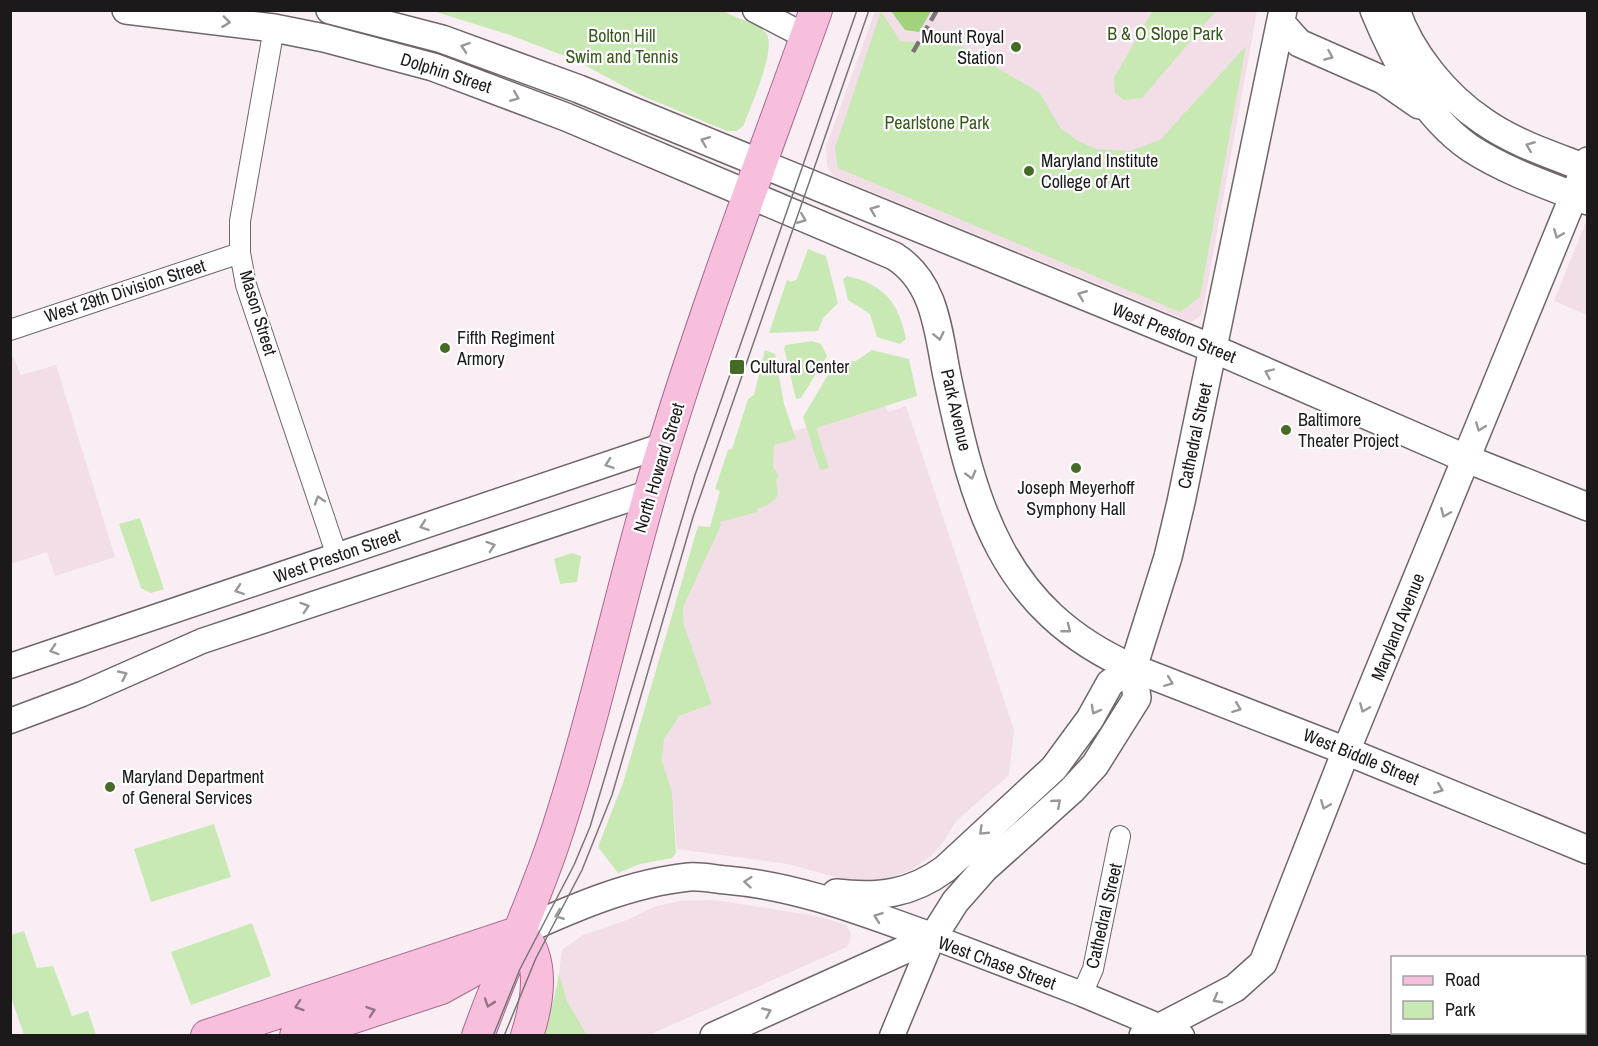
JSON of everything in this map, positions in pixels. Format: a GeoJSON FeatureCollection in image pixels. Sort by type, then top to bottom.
{"type":"FeatureCollection","features":[{"type":"Feature","properties":{"kind":"main road","name":"Dolphin Street"},"geometry":{"type":"LineString","coordinates":[[126,10],[274,28],[370,49],[453,74],[566,117],[748,196]]}},
{"type":"Feature","properties":{"kind":"main road","name":"Dolphin Street"},"geometry":{"type":"LineString","coordinates":[[330,10],[442,39],[501,60],[760,163]]}},
{"type":"Feature","properties":{"kind":"main road"},"geometry":{"type":"LineString","coordinates":[[1374,10],[1404,73],[1446,126]]}},
{"type":"Feature","properties":{"kind":"main road"},"geometry":{"type":"LineString","coordinates":[[1396,10],[1424,62],[1442,85],[1467,108],[1483,121],[1520,141],[1586,166]]}},
{"type":"Feature","properties":{"kind":"main road"},"geometry":{"type":"LineString","coordinates":[[1285,15],[1299,43],[1383,80],[1446,126],[1469,147],[1494,161],[1580,198]]}},
{"type":"Feature","properties":{"kind":"main road","name":"Cathedral Street"},"geometry":{"type":"LineString","coordinates":[[1133,668],[1168,557],[1285,15]]}},
{"type":"Feature","properties":{"kind":"main road","name":"North Howard Street"},"geometry":{"type":"LineString","coordinates":[[478,1035],[498,977],[520,932],[553,845],[590,722],[664,445],[748,196],[811,24]]}},
{"type":"Feature","properties":{"kind":"main road","name":"West Preston Street"},"geometry":{"type":"LineString","coordinates":[[760,163],[1214,349],[1467,459],[1587,507]]}},
{"type":"Feature","properties":{"kind":"main road","name":"Maryland Avenue"},"geometry":{"type":"LineString","coordinates":[[1162,1032],[1235,988],[1263,963],[1346,751],[1467,459],[1580,198],[1586,166]]}},
{"type":"Feature","properties":{"kind":"main road","name":"Park Avenue"},"geometry":{"type":"LineString","coordinates":[[748,196],[885,252],[911,268],[932,304],[974,486],[983,515],[1001,555],[1038,603],[1062,626],[1099,652],[1133,668]]}},
{"type":"Feature","properties":{"kind":"main road"},"geometry":{"type":"LineString","coordinates":[[207,1035],[520,932],[560,914],[624,891],[658,882],[692,877],[756,882],[805,892],[933,937],[955,902],[984,868],[1072,790],[1104,753],[1137,698],[1133,668],[1110,683],[1090,719],[1054,768],[945,870],[926,883],[883,896],[805,892]]}},
{"type":"Feature","properties":{"kind":"main road","name":"West Biddle Street"},"geometry":{"type":"LineString","coordinates":[[1133,668],[1346,751],[1587,850]]}},
{"type":"Feature","properties":{"kind":"main road"},"geometry":{"type":"LineString","coordinates":[[314,1032],[441,987],[470,972],[520,932]]}},
{"type":"Feature","properties":{"kind":"main road"},"geometry":{"type":"LineString","coordinates":[[520,932],[531,945],[536,958],[537,978],[527,1035]]}},
{"type":"Feature","properties":{"kind":"main road","name":"West Chase Street"},"geometry":{"type":"LineString","coordinates":[[714,1035],[933,937]]}},
{"type":"Feature","properties":{"kind":"street"},"geometry":{"type":"LineString","coordinates":[[755,10],[811,24]]}},
{"type":"Feature","properties":{"kind":"street","name":"Mason Street"},"geometry":{"type":"LineString","coordinates":[[274,28],[240,221],[240,253],[246,285],[337,556]]}},
{"type":"Feature","properties":{"kind":"street","name":"West 29th Division Street"},"geometry":{"type":"LineString","coordinates":[[10,330],[240,253]]}},
{"type":"Feature","properties":{"kind":"street","name":"West Preston Street"},"geometry":{"type":"LineString","coordinates":[[10,666],[664,445]]}},
{"type":"Feature","properties":{"kind":"street","name":"West Preston Street"},"geometry":{"type":"LineString","coordinates":[[10,721],[82,694],[202,641],[651,492]]}},
{"type":"Feature","properties":{"kind":"street","name":"Cathedral Street"},"geometry":{"type":"LineString","coordinates":[[1082,994],[1093,969],[1120,836]]}},
{"type":"Feature","properties":{"kind":"street"},"geometry":{"type":"LineString","coordinates":[[892,1035],[933,937]]}},
{"type":"Feature","properties":{"kind":"street","name":"West Chase Street"},"geometry":{"type":"LineString","coordinates":[[933,937],[1082,994],[1162,1032]]}},
{"type":"Feature","properties":{"kind":"shaded area","name":"Pearlstone Park"},"geometry":{"type":"Polygon","coordinates":[[[875,11],[1257,11],[1202,315],[1191,322],[833,176],[827,166],[826,147],[875,11]]]}},
{"type":"Feature","properties":{"kind":"shaded area"},"geometry":{"type":"Polygon","coordinates":[[[1587,219],[1588,315],[1554,301],[1587,219]]]}},
{"type":"Feature","properties":{"kind":"shaded area"},"geometry":{"type":"Polygon","coordinates":[[[11,357],[21,375],[56,365],[115,557],[55,576],[47,552],[11,564],[11,357]]]}},
{"type":"Feature","properties":{"kind":"shaded area"},"geometry":{"type":"Polygon","coordinates":[[[883,401],[888,412],[906,406],[1014,730],[1009,775],[956,821],[944,841],[931,856],[911,870],[888,879],[850,881],[788,864],[677,849],[672,792],[663,768],[662,748],[666,732],[679,716],[712,704],[684,625],[683,607],[720,518],[769,444],[784,433],[810,427],[883,401]]]}},
{"type":"Feature","properties":{"kind":"shaded area"},"geometry":{"type":"Polygon","coordinates":[[[714,900],[817,916],[846,925],[851,934],[849,943],[847,947],[649,1035],[587,1035],[567,1001],[559,973],[562,950],[583,935],[627,920],[654,907],[679,901],[714,900]]]}},
{"type":"Feature","properties":{"kind":"green space","name":"B & O Slope Park"},"geometry":{"type":"Polygon","coordinates":[[[1153,10],[1216,11],[1142,98],[1124,100],[1115,93],[1114,78],[1153,10]]]}},
{"type":"Feature","properties":{"kind":"green space","name":"Bolton Hill Swim and Tennis"},"geometry":{"type":"Polygon","coordinates":[[[433,11],[724,11],[765,32],[768,49],[762,77],[744,125],[737,131],[727,131],[640,95],[575,60],[510,35],[433,11]]]}},
{"type":"Feature","properties":{"kind":"green space","name":"Pearlstone Park"},"geometry":{"type":"Polygon","coordinates":[[[881,11],[900,41],[961,46],[1040,93],[1060,128],[1078,141],[1096,149],[1130,151],[1160,140],[1246,46],[1200,297],[1180,312],[838,168],[835,148],[881,11]]]}},
{"type":"Feature","properties":{"kind":"green space"},"geometry":{"type":"Polygon","coordinates":[[[891,11],[931,11],[919,32],[905,30],[891,11]]]}},
{"type":"Feature","properties":{"kind":"green space"},"geometry":{"type":"Polygon","coordinates":[[[808,249],[826,256],[838,303],[823,318],[818,331],[769,333],[787,280],[791,282],[797,279],[808,249]]]}},
{"type":"Feature","properties":{"kind":"green space"},"geometry":{"type":"Polygon","coordinates":[[[847,276],[871,284],[888,297],[899,315],[906,339],[900,344],[877,337],[870,314],[848,300],[843,279],[847,276]]]}},
{"type":"Feature","properties":{"kind":"green space"},"geometry":{"type":"Polygon","coordinates":[[[812,341],[821,344],[827,356],[801,398],[796,399],[784,348],[786,345],[812,341]]]}},
{"type":"Feature","properties":{"kind":"green space"},"geometry":{"type":"Polygon","coordinates":[[[765,350],[775,354],[784,404],[796,439],[774,445],[773,466],[779,477],[776,478],[778,495],[776,498],[757,509],[757,512],[720,522],[721,525],[683,607],[684,625],[712,704],[679,716],[664,739],[662,761],[672,792],[676,853],[672,858],[640,864],[618,873],[598,847],[623,783],[698,526],[710,527],[720,491],[715,489],[728,450],[732,449],[748,399],[754,395],[765,350]]]}},
{"type":"Feature","properties":{"kind":"green space"},"geometry":{"type":"Polygon","coordinates":[[[872,350],[909,359],[917,396],[816,428],[829,468],[820,470],[803,417],[835,363],[856,361],[872,350]]]}},
{"type":"Feature","properties":{"kind":"green space"},"geometry":{"type":"Polygon","coordinates":[[[140,518],[164,589],[151,593],[141,588],[119,524],[140,518]]]}},
{"type":"Feature","properties":{"kind":"green space"},"geometry":{"type":"Polygon","coordinates":[[[572,553],[581,556],[577,582],[560,584],[554,559],[572,553]]]}},
{"type":"Feature","properties":{"kind":"green space"},"geometry":{"type":"Polygon","coordinates":[[[214,824],[231,877],[151,902],[134,849],[214,824]]]}},
{"type":"Feature","properties":{"kind":"green space"},"geometry":{"type":"Polygon","coordinates":[[[252,923],[271,976],[191,1005],[171,952],[252,923]]]}},
{"type":"Feature","properties":{"kind":"green space"},"geometry":{"type":"Polygon","coordinates":[[[24,931],[37,968],[53,966],[72,1016],[88,1011],[96,1035],[24,1035],[11,997],[10,935],[24,931]]]}},
{"type":"Feature","properties":{"kind":"green space"},"geometry":{"type":"Polygon","coordinates":[[[559,973],[567,1001],[587,1035],[545,1035],[559,973]]]}},
{"type":"Feature","properties":{"kind":"tram line"},"geometry":{"type":"LineString","coordinates":[[493,1036],[520,969],[574,865],[590,827],[695,475],[857,10]]}},
{"type":"Feature","properties":{"kind":"tram line"},"geometry":{"type":"LineString","coordinates":[[504,1036],[536,958],[582,870],[612,795],[693,517],[869,10]]}},
{"type":"Feature","properties":{"kind":"railway"},"geometry":{"type":"LineString","coordinates":[[913,52],[937,10]]}},
{"type":"Feature","properties":{"kind":"place","name":"Mount Royal Station"},"geometry":{"type":"Point","coordinates":[1016,47]}},
{"type":"Feature","properties":{"kind":"place","name":"Maryland Institute College of Art"},"geometry":{"type":"Point","coordinates":[1029,171]}},
{"type":"Feature","properties":{"kind":"place","name":"Fifth Regiment Armory"},"geometry":{"type":"Point","coordinates":[445,348]}},
{"type":"Feature","properties":{"kind":"place","name":"Cultural Center"},"geometry":{"type":"Point","coordinates":[737,367]}},
{"type":"Feature","properties":{"kind":"place","name":"Baltimore Theater Project"},"geometry":{"type":"Point","coordinates":[1286,430]}},
{"type":"Feature","properties":{"kind":"place","name":"Joseph Meyerhoff Symphony Hall"},"geometry":{"type":"Point","coordinates":[1076,468]}},
{"type":"Feature","properties":{"kind":"place","name":"Maryland Department of General Services"},"geometry":{"type":"Point","coordinates":[110,787]}}]}
